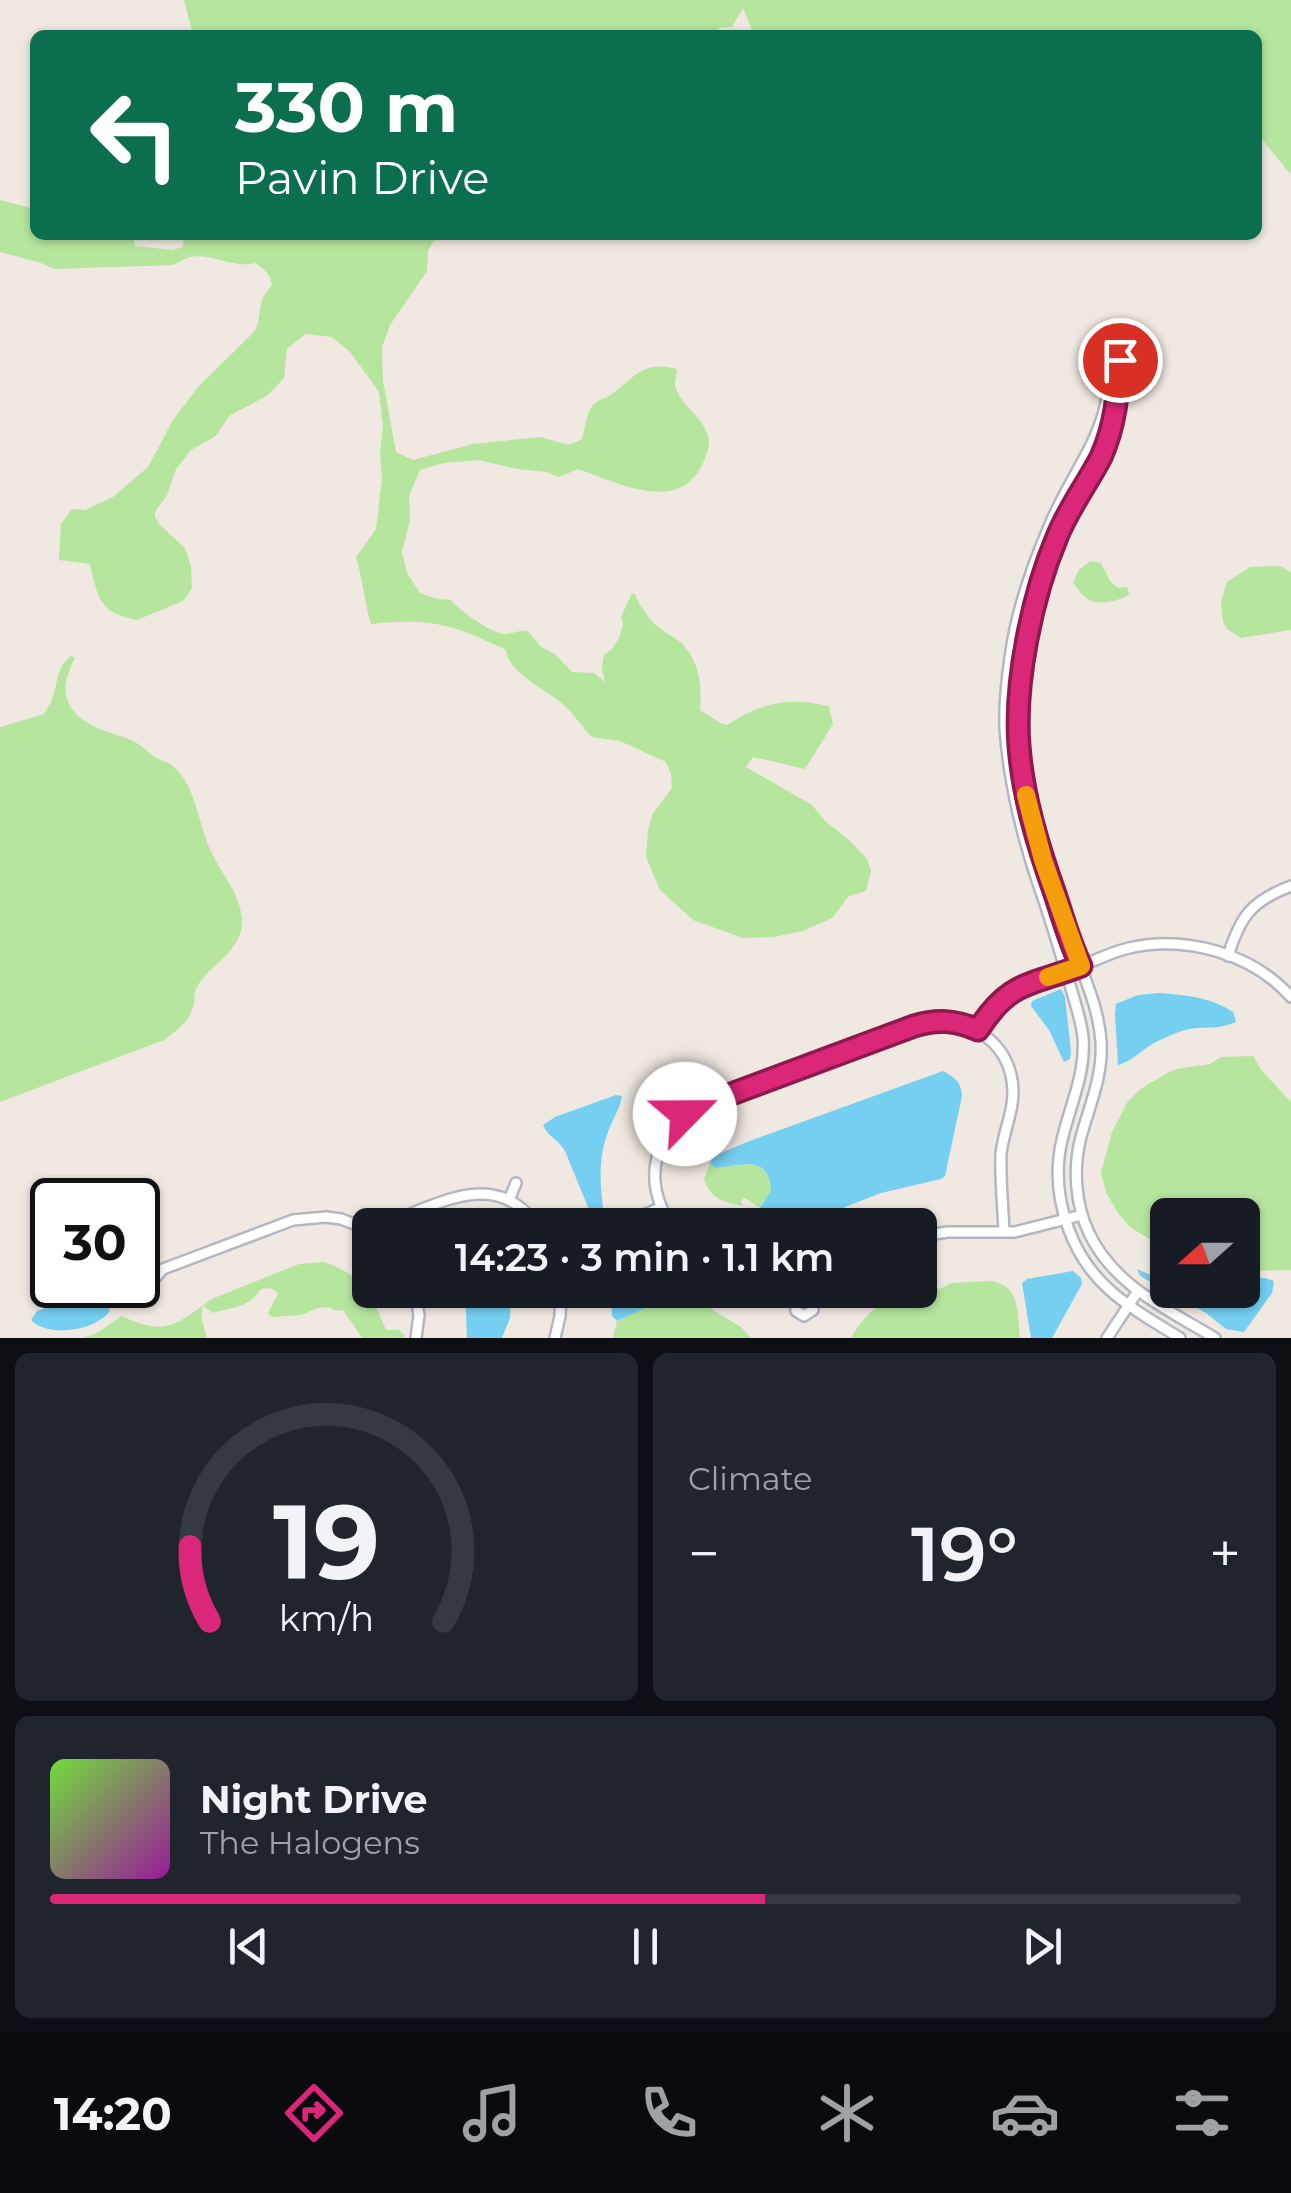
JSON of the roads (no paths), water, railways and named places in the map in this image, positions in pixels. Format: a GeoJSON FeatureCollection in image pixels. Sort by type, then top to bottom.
{"type":"FeatureCollection","features":[{"type":"Feature","properties":{"kind":"street"},"geometry":{"type":"LineString","coordinates":[[1180,1338],[1108,1290],[1086,1265],[1065,1220],[1059,1186],[1060,1151],[1079,1086],[1084,1052],[1067,972],[1017,811],[1005,726],[1012,644],[1030,572],[1052,518],[1092,447],[1107,400],[1110,337],[1120,360],[1114,419],[1102,454],[1058,535],[1037,595],[1028,634],[1019,742],[1032,822],[1097,1012],[1102,1048],[1096,1090],[1078,1150],[1077,1187],[1082,1215],[1104,1257],[1122,1279],[1215,1338]]}},
{"type":"Feature","properties":{"kind":"street"},"geometry":{"type":"LineString","coordinates":[[1228,956],[1246,913],[1272,893],[1291,886]]}},
{"type":"Feature","properties":{"kind":"street"},"geometry":{"type":"LineString","coordinates":[[978,1030],[1008,993],[1125,949],[1164,943],[1185,944],[1228,956],[1250,966],[1291,997]]}},
{"type":"Feature","properties":{"kind":"street"},"geometry":{"type":"LineString","coordinates":[[660,1208],[654,1185],[656,1155],[671,1128],[694,1109],[924,1023],[955,1022],[978,1030],[1002,1055],[1013,1087],[1001,1156],[1004,1232]]}},
{"type":"Feature","properties":{"kind":"street"},"geometry":{"type":"LineString","coordinates":[[509,1200],[516,1183]]}},
{"type":"Feature","properties":{"kind":"street"},"geometry":{"type":"LineString","coordinates":[[426,1208],[465,1194],[491,1194],[521,1208]]}},
{"type":"Feature","properties":{"kind":"street"},"geometry":{"type":"LineString","coordinates":[[937,1234],[1025,1230],[1082,1215]]}},
{"type":"Feature","properties":{"kind":"street"},"geometry":{"type":"LineString","coordinates":[[160,1272],[293,1220],[326,1217],[352,1223]]}},
{"type":"Feature","properties":{"kind":"street"},"geometry":{"type":"LineString","coordinates":[[1107,1338],[1138,1292]]}},
{"type":"Feature","properties":{"kind":"street"},"geometry":{"type":"LineString","coordinates":[[416,1338],[418,1308]]}},
{"type":"Feature","properties":{"kind":"street"},"geometry":{"type":"LineString","coordinates":[[555,1338],[560,1308]]}},
{"type":"Feature","properties":{"kind":"street"},"geometry":{"type":"LineString","coordinates":[[796,1308],[804,1316],[813,1308]]}},
{"type":"Feature","properties":{"kind":"water"},"geometry":{"type":"Polygon","coordinates":[[[1061,989],[1071,1051],[1070,1059],[1064,1062],[1049,1030],[1031,1006],[1032,1001],[1061,989]]]}},
{"type":"Feature","properties":{"kind":"water"},"geometry":{"type":"Polygon","coordinates":[[[1159,993],[1216,1003],[1233,1012],[1236,1022],[1177,1033],[1118,1065],[1116,1004],[1138,995],[1159,993]]]}},
{"type":"Feature","properties":{"kind":"water"},"geometry":{"type":"Polygon","coordinates":[[[943,1071],[957,1080],[960,1087],[962,1096],[945,1176],[881,1193],[843,1208],[759,1208],[771,1191],[765,1171],[752,1164],[715,1168],[710,1163],[714,1156],[943,1071]]]}},
{"type":"Feature","properties":{"kind":"water"},"geometry":{"type":"Polygon","coordinates":[[[622,1096],[604,1146],[603,1208],[588,1208],[565,1151],[543,1125],[555,1117],[622,1096]]]}},
{"type":"Feature","properties":{"kind":"water"},"geometry":{"type":"Polygon","coordinates":[[[1137,1269],[1150,1275],[1150,1282],[1137,1269]]]}},
{"type":"Feature","properties":{"kind":"water"},"geometry":{"type":"Polygon","coordinates":[[[1073,1271],[1082,1284],[1052,1338],[1031,1338],[1022,1283],[1073,1271]]]}},
{"type":"Feature","properties":{"kind":"water"},"geometry":{"type":"Polygon","coordinates":[[[1260,1278],[1274,1281],[1272,1293],[1244,1332],[1226,1329],[1197,1308],[1260,1308],[1260,1278]]]}},
{"type":"Feature","properties":{"kind":"water"},"geometry":{"type":"Polygon","coordinates":[[[466,1308],[510,1308],[502,1338],[467,1338],[466,1308]]]}},
{"type":"Feature","properties":{"kind":"water"},"geometry":{"type":"Polygon","coordinates":[[[612,1308],[645,1308],[617,1321],[612,1308]]]}},
{"type":"Feature","properties":{"kind":"water"},"geometry":{"type":"Polygon","coordinates":[[[37,1311],[110,1311],[94,1323],[60,1330],[39,1326],[31,1320],[37,1311]]]}}]}
